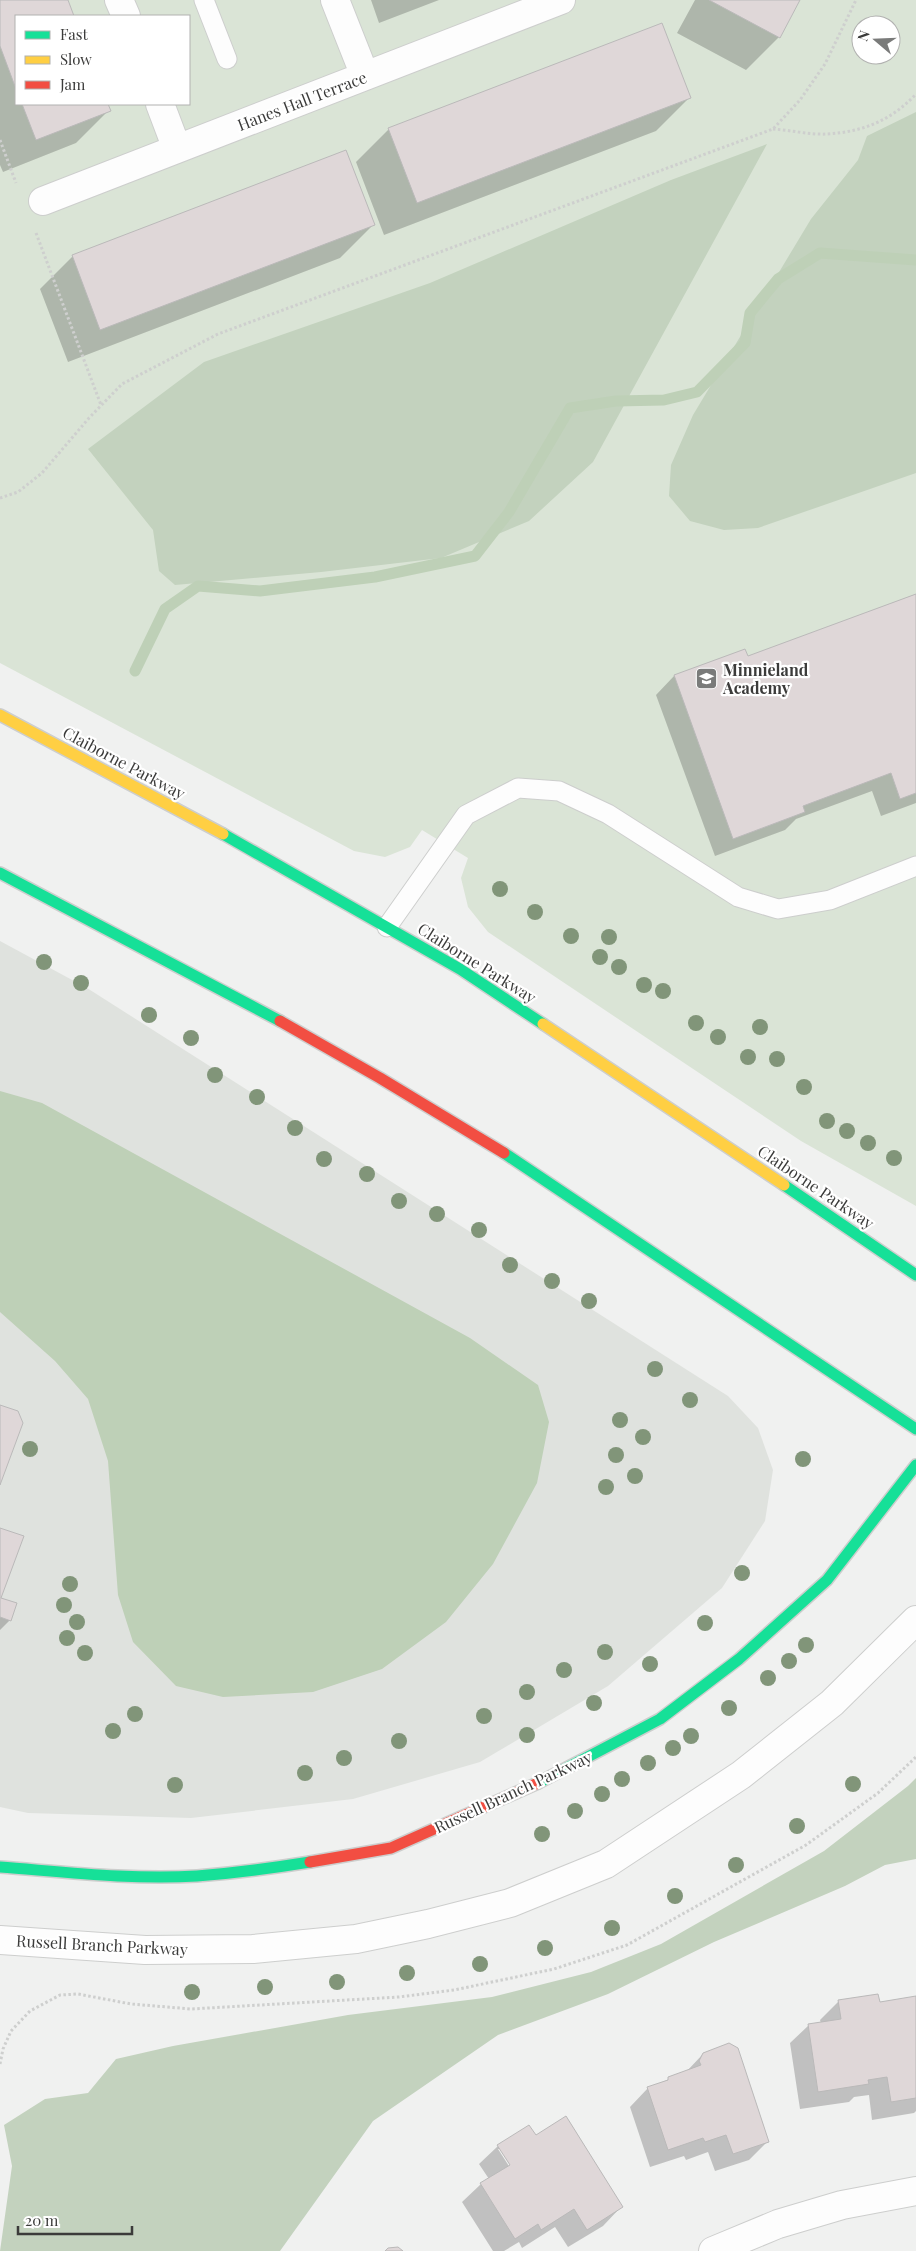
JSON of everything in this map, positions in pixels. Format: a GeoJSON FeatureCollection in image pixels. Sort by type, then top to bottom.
{"type":"FeatureCollection","features":[{"type":"Feature","properties":{"kind":"main road","name":"Claiborne Parkway"},"geometry":{"type":"LineString","coordinates":[[0,715],[270,859],[460,969],[655,1098],[916,1275]]}},
{"type":"Feature","properties":{"kind":"main road"},"geometry":{"type":"LineString","coordinates":[[0,873],[196,976],[350,1060],[504,1154],[916,1428]]}},
{"type":"Feature","properties":{"kind":"main road","name":"Russell Branch Parkway"},"geometry":{"type":"LineString","coordinates":[[0,1867],[123,1876],[196,1876],[260,1870],[391,1848],[523,1790],[660,1719],[740,1660],[827,1580],[916,1465]]}},
{"type":"Feature","properties":{"kind":"street"},"geometry":{"type":"LineString","coordinates":[[119,0],[126,15]]}},
{"type":"Feature","properties":{"kind":"street"},"geometry":{"type":"LineString","coordinates":[[335,0],[365,76]]}},
{"type":"Feature","properties":{"kind":"street","name":"Hanes Hall Terrace"},"geometry":{"type":"LineString","coordinates":[[32,206],[554,1]]}},
{"type":"Feature","properties":{"kind":"street"},"geometry":{"type":"LineString","coordinates":[[160,105],[177,149]]}},
{"type":"Feature","properties":{"kind":"street","name":"Russell Branch Parkway"},"geometry":{"type":"LineString","coordinates":[[0,1940],[145,1950],[253,1949],[356,1939],[428,1924],[510,1903],[606,1864],[741,1775],[832,1703],[916,1620]]}},
{"type":"Feature","properties":{"kind":"street"},"geometry":{"type":"LineString","coordinates":[[713,2251],[778,2224],[842,2205],[916,2191]]}},
{"type":"Feature","properties":{"kind":"lane"},"geometry":{"type":"LineString","coordinates":[[204,0],[227,59]]}},
{"type":"Feature","properties":{"kind":"lane"},"geometry":{"type":"LineString","coordinates":[[387,927],[466,815],[518,788],[559,791],[608,814],[738,897],[778,909],[830,900],[916,866]]}},
{"type":"Feature","properties":{"kind":"path"},"geometry":{"type":"LineString","coordinates":[[0,498],[18,492],[42,473],[101,405],[122,384],[218,334],[772,128],[800,100],[825,64],[856,0]]}},
{"type":"Feature","properties":{"kind":"path"},"geometry":{"type":"LineString","coordinates":[[772,128],[827,134],[875,125],[903,108],[916,94]]}},
{"type":"Feature","properties":{"kind":"path"},"geometry":{"type":"LineString","coordinates":[[0,140],[32,206],[101,405]]}},
{"type":"Feature","properties":{"kind":"shaded area"},"geometry":{"type":"Polygon","coordinates":[[[0,0],[916,0],[916,1206],[801,1141],[488,932],[468,907],[461,878],[468,858],[422,830],[410,847],[385,857],[354,851],[0,663],[0,0]]]}},
{"type":"Feature","properties":{"kind":"shaded area"},"geometry":{"type":"Polygon","coordinates":[[[916,112],[916,473],[758,528],[724,530],[690,521],[669,496],[671,465],[693,415],[811,219],[858,160],[867,136],[916,112]]]}},
{"type":"Feature","properties":{"kind":"shaded area"},"geometry":{"type":"Polygon","coordinates":[[[767,144],[593,462],[529,521],[441,558],[321,572],[175,585],[159,571],[153,530],[88,449],[204,362],[430,283],[671,180],[767,144]]]}},
{"type":"Feature","properties":{"kind":"shaded area"},"geometry":{"type":"Polygon","coordinates":[[[0,941],[87,988],[728,1396],[758,1428],[773,1470],[765,1521],[722,1588],[608,1686],[480,1762],[353,1799],[191,1818],[28,1813],[0,1807],[0,941]]]}},
{"type":"Feature","properties":{"kind":"shaded area"},"geometry":{"type":"Polygon","coordinates":[[[0,1091],[42,1103],[470,1338],[538,1385],[549,1422],[537,1483],[493,1564],[446,1622],[382,1669],[313,1692],[223,1697],[176,1686],[133,1642],[118,1595],[108,1461],[88,1399],[55,1361],[0,1312],[0,1091]]]}},
{"type":"Feature","properties":{"kind":"shaded area"},"geometry":{"type":"Polygon","coordinates":[[[916,1778],[916,1859],[885,1865],[845,1886],[714,1942],[608,1994],[498,2035],[373,2121],[280,2251],[0,2251],[12,2166],[4,2125],[45,2099],[88,2093],[116,2059],[173,2046],[348,2015],[492,1997],[591,1972],[661,1944],[824,1851],[916,1778]]]}},
{"type":"Feature","properties":{"kind":"building"},"geometry":{"type":"Polygon","coordinates":[[[0,0],[68,0],[74,15],[15,15],[15,86],[0,46],[0,0]]]}},
{"type":"Feature","properties":{"kind":"building"},"geometry":{"type":"Polygon","coordinates":[[[709,0],[800,0],[780,38],[709,0]]]}},
{"type":"Feature","properties":{"kind":"building"},"geometry":{"type":"Polygon","coordinates":[[[662,23],[691,98],[417,203],[388,128],[662,23]]]}},
{"type":"Feature","properties":{"kind":"building"},"geometry":{"type":"Polygon","coordinates":[[[22,105],[108,105],[111,111],[36,140],[22,105]]]}},
{"type":"Feature","properties":{"kind":"building"},"geometry":{"type":"Polygon","coordinates":[[[346,150],[375,225],[100,330],[72,255],[346,150]]]}},
{"type":"Feature","properties":{"kind":"building","name":"Minnieland Academy"},"geometry":{"type":"Polygon","coordinates":[[[916,594],[916,793],[900,799],[891,773],[803,806],[805,812],[733,839],[674,675],[745,649],[748,656],[916,594]]]}},
{"type":"Feature","properties":{"kind":"building"},"geometry":{"type":"Polygon","coordinates":[[[0,1405],[18,1411],[23,1423],[0,1485],[0,1405]]]}},
{"type":"Feature","properties":{"kind":"building"},"geometry":{"type":"Polygon","coordinates":[[[0,1528],[24,1536],[1,1598],[17,1603],[11,1621],[0,1617],[0,1528]]]}},
{"type":"Feature","properties":{"kind":"building"},"geometry":{"type":"Polygon","coordinates":[[[878,1994],[880,2002],[916,1996],[916,2098],[891,2102],[887,2077],[868,2080],[869,2084],[818,2092],[808,2024],[841,2019],[838,2000],[878,1994]]]}},
{"type":"Feature","properties":{"kind":"building"},"geometry":{"type":"Polygon","coordinates":[[[729,2043],[738,2048],[769,2142],[733,2154],[726,2135],[705,2142],[703,2138],[668,2150],[647,2087],[701,2065],[699,2061],[703,2053],[729,2043]]]}},
{"type":"Feature","properties":{"kind":"building"},"geometry":{"type":"Polygon","coordinates":[[[566,2116],[623,2207],[587,2230],[574,2209],[541,2230],[538,2224],[515,2239],[480,2183],[510,2165],[497,2145],[529,2125],[536,2135],[566,2116]]]}},
{"type":"Feature","properties":{"kind":"building"},"geometry":{"type":"Polygon","coordinates":[[[398,2247],[403,2251],[385,2251],[388,2248],[398,2247]]]}},
{"type":"Feature","properties":{"kind":"waterway"},"geometry":{"type":"LineString","coordinates":[[135,671],[165,609],[198,586],[260,591],[375,577],[475,556],[509,512],[570,408],[616,401],[664,400],[697,392],[745,343],[750,313],[778,279],[820,253],[916,260]]}},
{"type":"Feature","properties":{"kind":"traffic: fast"},"geometry":{"type":"LineString","coordinates":[[223,834],[460,969],[543,1024]]}},
{"type":"Feature","properties":{"kind":"traffic: fast"},"geometry":{"type":"LineString","coordinates":[[0,873],[280,1021]]}},
{"type":"Feature","properties":{"kind":"traffic: fast"},"geometry":{"type":"LineString","coordinates":[[504,1153],[916,1429]]}},
{"type":"Feature","properties":{"kind":"traffic: fast"},"geometry":{"type":"LineString","coordinates":[[784,1185],[916,1275]]}},
{"type":"Feature","properties":{"kind":"traffic: fast"},"geometry":{"type":"LineString","coordinates":[[538,1783],[660,1719],[739,1659],[827,1580],[916,1465]]}},
{"type":"Feature","properties":{"kind":"traffic: fast"},"geometry":{"type":"LineString","coordinates":[[0,1867],[98,1875],[173,1877],[225,1873],[310,1862]]}},
{"type":"Feature","properties":{"kind":"traffic: slow"},"geometry":{"type":"LineString","coordinates":[[0,715],[223,834]]}},
{"type":"Feature","properties":{"kind":"traffic: slow"},"geometry":{"type":"LineString","coordinates":[[543,1024],[784,1185]]}},
{"type":"Feature","properties":{"kind":"traffic: jam"},"geometry":{"type":"LineString","coordinates":[[280,1021],[380,1078],[504,1153]]}},
{"type":"Feature","properties":{"kind":"traffic: jam"},"geometry":{"type":"LineString","coordinates":[[310,1862],[391,1848],[538,1783]]}},
{"type":"Feature","properties":{"kind":"place","name":"Minnieland Academy"},"geometry":{"type":"Point","coordinates":[707,679]}}]}
